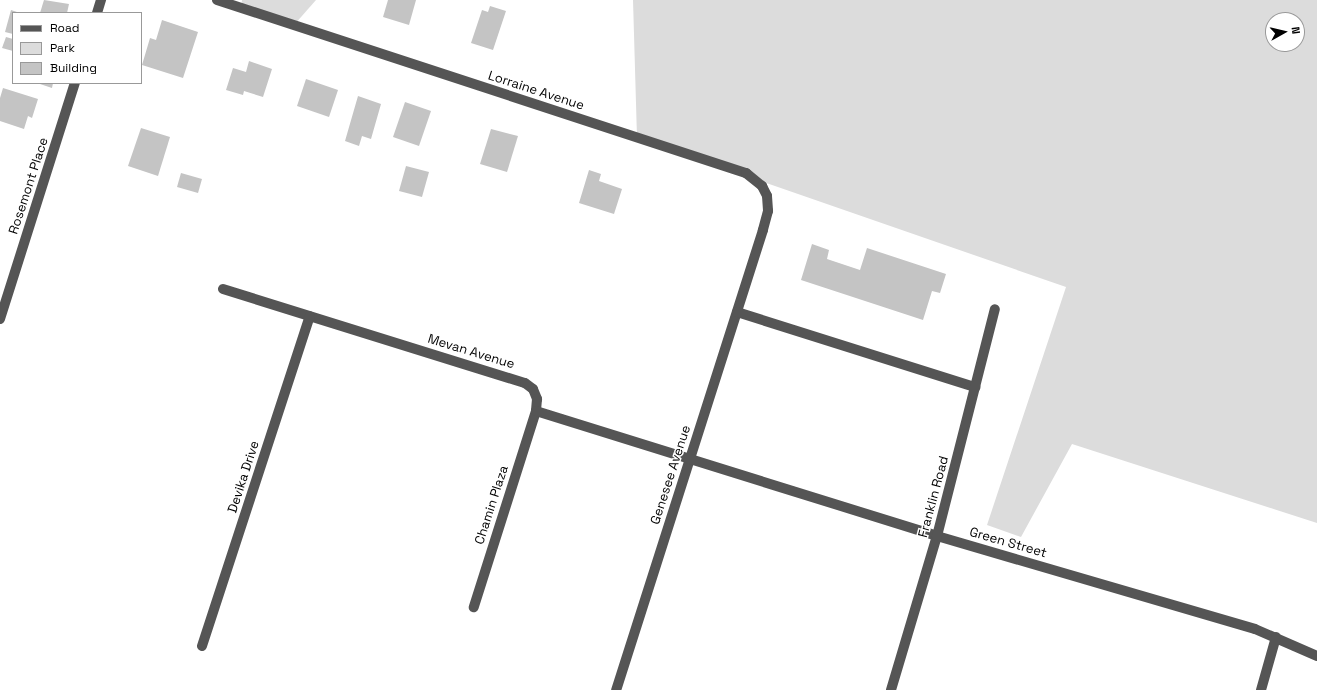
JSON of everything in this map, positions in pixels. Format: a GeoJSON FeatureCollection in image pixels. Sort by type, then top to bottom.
{"type":"FeatureCollection","features":[{"type":"Feature","properties":{"kind":"street"},"geometry":{"type":"LineString","coordinates":[[97,12],[101,0]]}},
{"type":"Feature","properties":{"kind":"street","name":"Lorraine Avenue"},"geometry":{"type":"LineString","coordinates":[[217,0],[746,173],[762,186],[767,196],[768,211],[751,268]]}},
{"type":"Feature","properties":{"kind":"street","name":"Rosemont Place"},"geometry":{"type":"LineString","coordinates":[[0,319],[75,84]]}},
{"type":"Feature","properties":{"kind":"street","name":"Genesee Avenue"},"geometry":{"type":"LineString","coordinates":[[616,690],[751,268]]}},
{"type":"Feature","properties":{"kind":"street","name":"Mevan Avenue"},"geometry":{"type":"LineString","coordinates":[[223,289],[525,383],[533,389],[537,399],[536,411]]}},
{"type":"Feature","properties":{"kind":"street","name":"Franklin Road"},"geometry":{"type":"LineString","coordinates":[[891,690],[937,536],[995,309]]}},
{"type":"Feature","properties":{"kind":"street"},"geometry":{"type":"LineString","coordinates":[[737,312],[975,387]]}},
{"type":"Feature","properties":{"kind":"street","name":"Devika Drive"},"geometry":{"type":"LineString","coordinates":[[202,646],[310,316]]}},
{"type":"Feature","properties":{"kind":"street"},"geometry":{"type":"LineString","coordinates":[[536,411],[690,459]]}},
{"type":"Feature","properties":{"kind":"street","name":"Chamin Plaza"},"geometry":{"type":"LineString","coordinates":[[474,607],[536,411]]}},
{"type":"Feature","properties":{"kind":"street","name":"Green Street"},"geometry":{"type":"LineString","coordinates":[[690,459],[937,536],[1276,637],[1317,656]]}},
{"type":"Feature","properties":{"kind":"street"},"geometry":{"type":"LineString","coordinates":[[1260,690],[1276,637]]}},
{"type":"Feature","properties":{"kind":"green space"},"geometry":{"type":"Polygon","coordinates":[[[242,0],[316,0],[294,25],[241,8],[242,0]]]}},
{"type":"Feature","properties":{"kind":"green space"},"geometry":{"type":"Polygon","coordinates":[[[633,0],[1317,0],[1317,523],[1072,444],[1021,537],[987,525],[1066,287],[637,138],[633,0]]]}},
{"type":"Feature","properties":{"kind":"building"},"geometry":{"type":"Polygon","coordinates":[[[44,0],[69,4],[67,12],[40,12],[44,0]]]}},
{"type":"Feature","properties":{"kind":"building"},"geometry":{"type":"Polygon","coordinates":[[[388,0],[416,0],[409,25],[383,17],[388,0]]]}},
{"type":"Feature","properties":{"kind":"building"},"geometry":{"type":"Polygon","coordinates":[[[490,6],[506,11],[493,50],[471,43],[482,10],[488,12],[490,6]]]}},
{"type":"Feature","properties":{"kind":"building"},"geometry":{"type":"Polygon","coordinates":[[[11,10],[17,12],[12,12],[12,34],[5,32],[11,10]]]}},
{"type":"Feature","properties":{"kind":"building"},"geometry":{"type":"Polygon","coordinates":[[[162,20],[198,32],[183,78],[142,65],[150,38],[156,40],[162,20]]]}},
{"type":"Feature","properties":{"kind":"building"},"geometry":{"type":"Polygon","coordinates":[[[6,37],[12,39],[12,51],[2,48],[6,37]]]}},
{"type":"Feature","properties":{"kind":"building"},"geometry":{"type":"Polygon","coordinates":[[[249,61],[272,69],[263,97],[244,91],[243,95],[226,90],[233,68],[246,72],[249,61]]]}},
{"type":"Feature","properties":{"kind":"building"},"geometry":{"type":"Polygon","coordinates":[[[306,79],[338,90],[329,117],[297,106],[306,79]]]}},
{"type":"Feature","properties":{"kind":"building"},"geometry":{"type":"Polygon","coordinates":[[[40,84],[53,84],[52,88],[40,84]]]}},
{"type":"Feature","properties":{"kind":"building"},"geometry":{"type":"Polygon","coordinates":[[[3,88],[38,99],[32,118],[28,116],[24,129],[0,121],[0,98],[3,88]]]}},
{"type":"Feature","properties":{"kind":"building"},"geometry":{"type":"Polygon","coordinates":[[[358,96],[381,104],[371,139],[362,136],[359,146],[345,141],[358,96]]]}},
{"type":"Feature","properties":{"kind":"building"},"geometry":{"type":"Polygon","coordinates":[[[405,102],[431,111],[419,146],[393,137],[405,102]]]}},
{"type":"Feature","properties":{"kind":"building"},"geometry":{"type":"Polygon","coordinates":[[[141,128],[170,137],[158,176],[128,166],[141,128]]]}},
{"type":"Feature","properties":{"kind":"building"},"geometry":{"type":"Polygon","coordinates":[[[491,129],[518,136],[507,172],[480,164],[491,129]]]}},
{"type":"Feature","properties":{"kind":"building"},"geometry":{"type":"Polygon","coordinates":[[[406,166],[429,172],[422,197],[399,191],[406,166]]]}},
{"type":"Feature","properties":{"kind":"building"},"geometry":{"type":"Polygon","coordinates":[[[589,170],[601,174],[599,181],[622,189],[614,214],[579,203],[589,170]]]}},
{"type":"Feature","properties":{"kind":"building"},"geometry":{"type":"Polygon","coordinates":[[[181,173],[202,179],[198,193],[177,187],[181,173]]]}},
{"type":"Feature","properties":{"kind":"building"},"geometry":{"type":"Polygon","coordinates":[[[812,244],[829,250],[827,259],[860,270],[867,248],[946,274],[940,293],[932,291],[923,320],[801,280],[812,244]]]}}]}
